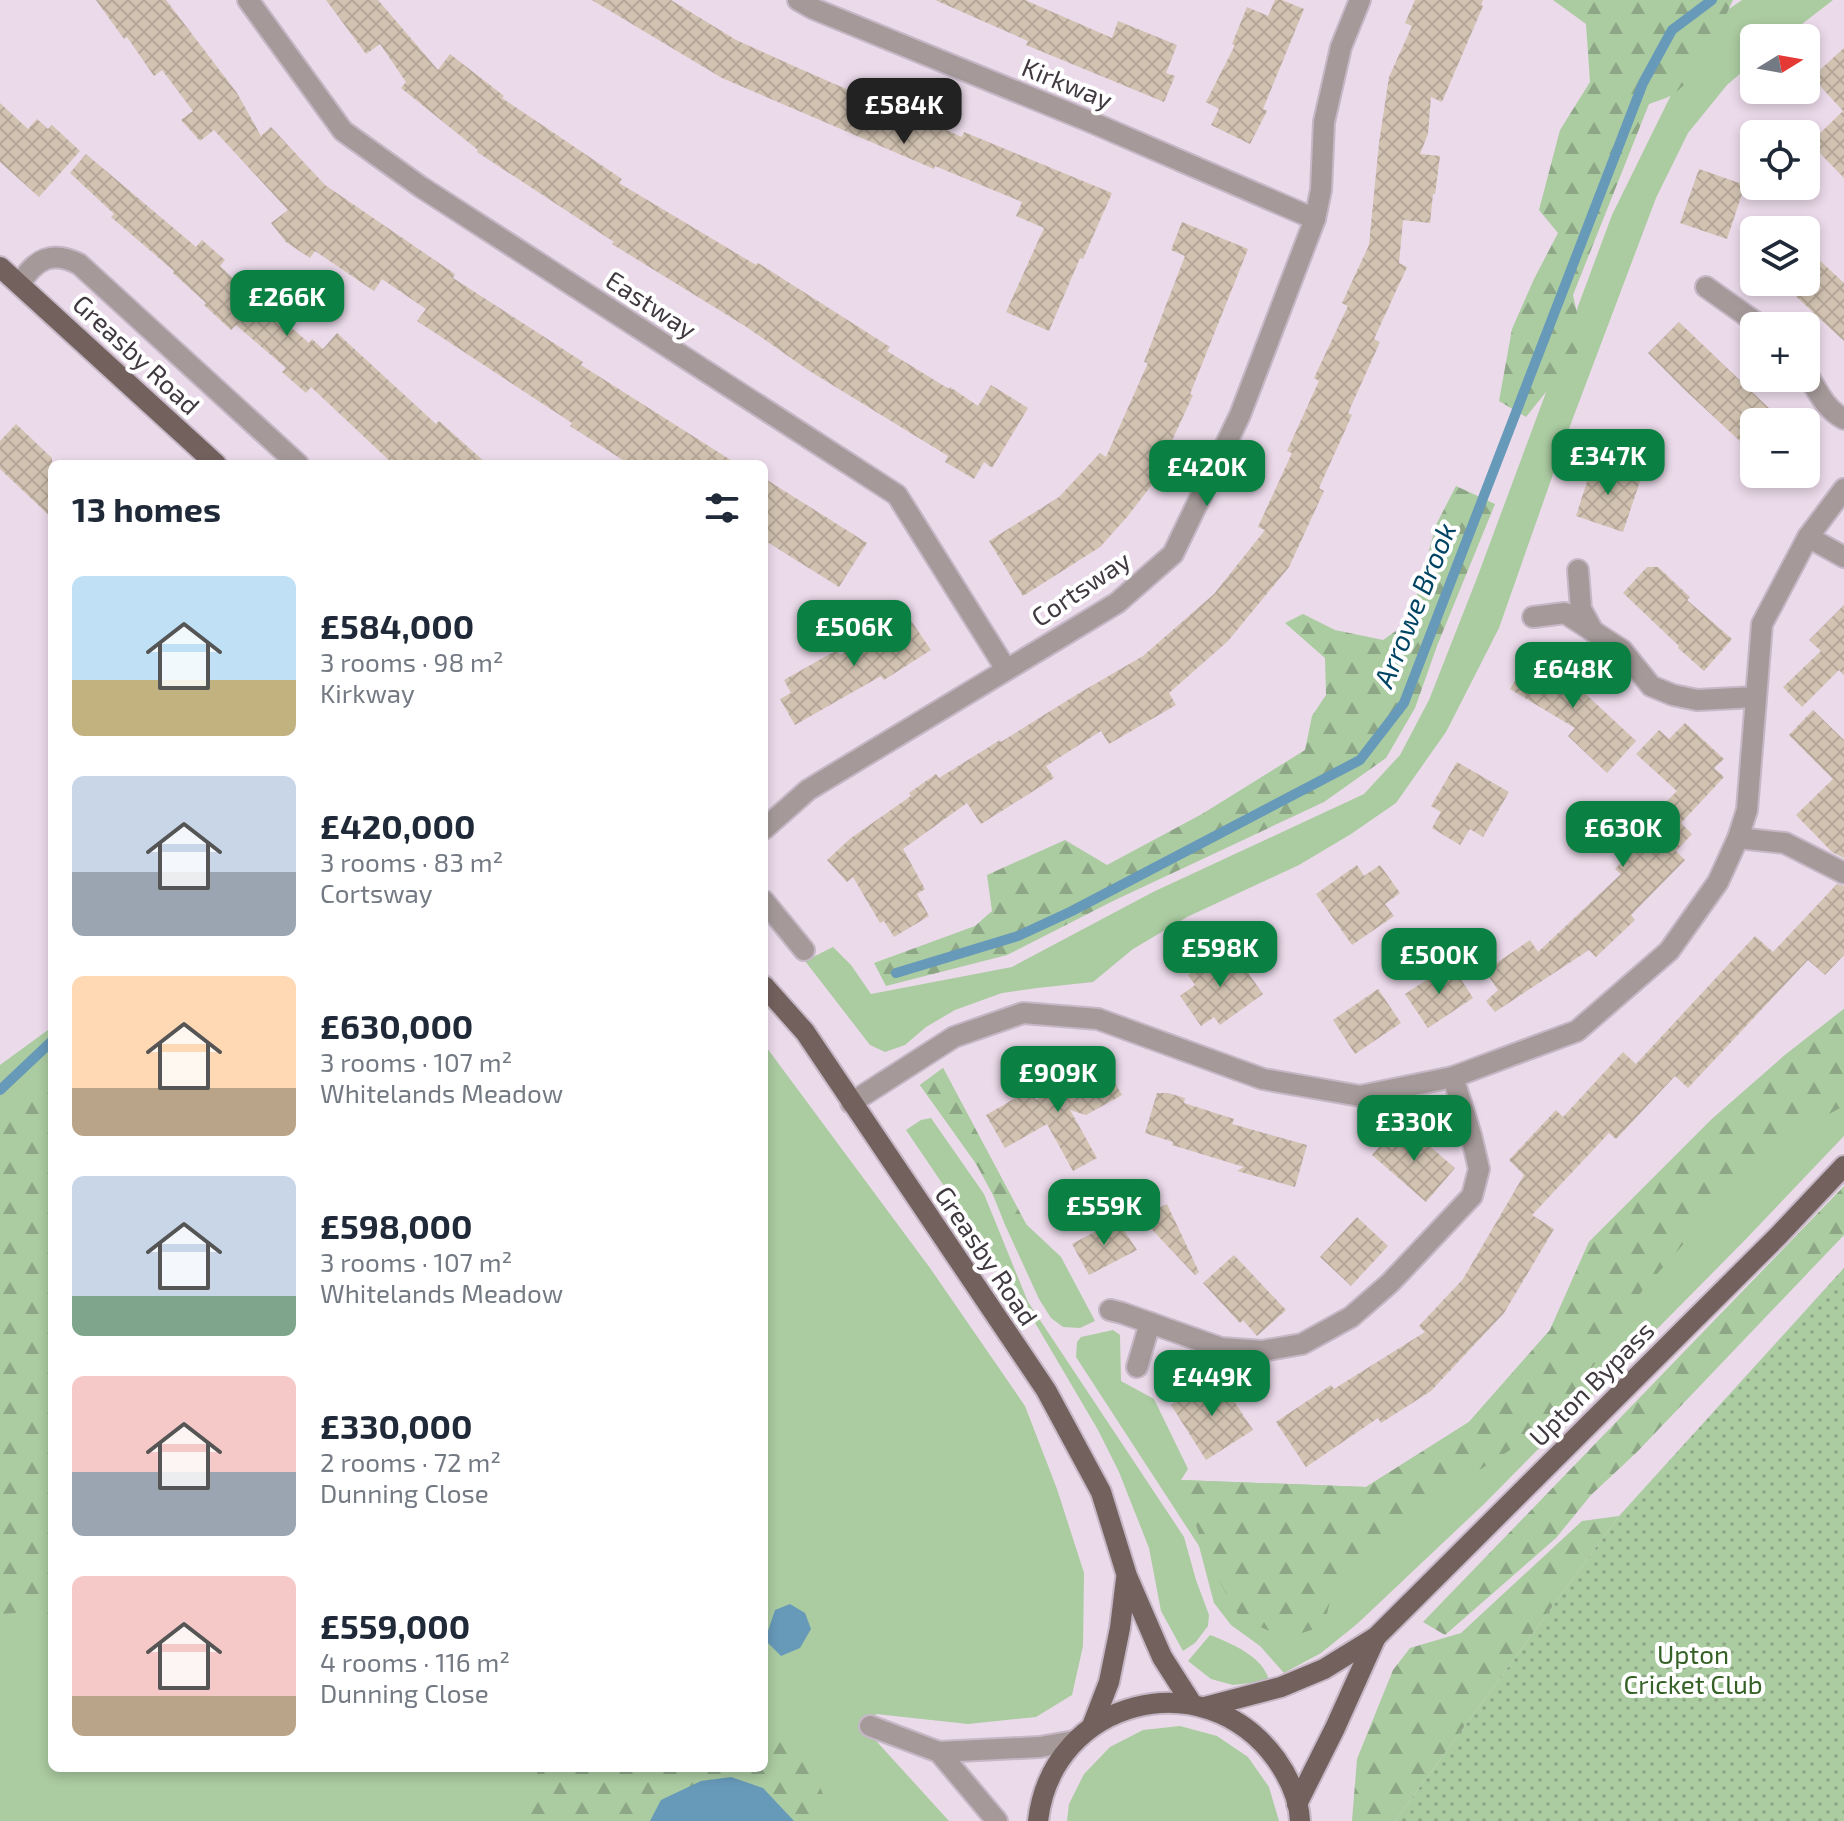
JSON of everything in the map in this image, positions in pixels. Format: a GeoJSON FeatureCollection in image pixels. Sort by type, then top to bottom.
{"type":"FeatureCollection","features":[{"type":"Feature","properties":{"kind":"main road","name":"Greasby Road"},"geometry":{"type":"LineString","coordinates":[[1,269],[212,460]]}},
{"type":"Feature","properties":{"kind":"main road","name":"Greasby Road"},"geometry":{"type":"LineString","coordinates":[[768,990],[805,1032],[1046,1390],[1101,1492],[1127,1576],[1162,1657],[1198,1705]]}},
{"type":"Feature","properties":{"kind":"main road","name":"Upton Bypass"},"geometry":{"type":"LineString","coordinates":[[1198,1705],[1281,1687],[1324,1669],[1376,1637],[1779,1235],[1844,1166]]}},
{"type":"Feature","properties":{"kind":"main road","name":"Greasby Road"},"geometry":{"type":"LineString","coordinates":[[1092,1726],[1109,1682],[1127,1576]]}},
{"type":"Feature","properties":{"kind":"main road","name":"Upton Bypass"},"geometry":{"type":"LineString","coordinates":[[1300,1816],[1376,1637]]}},
{"type":"Feature","properties":{"kind":"main road"},"geometry":{"type":"LineString","coordinates":[[1038,1821],[1040,1802],[1054,1769],[1074,1741],[1115,1713],[1140,1705],[1166,1702],[1198,1705],[1237,1721],[1264,1743],[1285,1771],[1300,1816]]}},
{"type":"Feature","properties":{"kind":"street","name":"Eastway"},"geometry":{"type":"LineString","coordinates":[[248,0],[343,131],[421,187],[897,495],[1006,669]]}},
{"type":"Feature","properties":{"kind":"street","name":"Kirkway"},"geometry":{"type":"LineString","coordinates":[[798,0],[1315,219]]}},
{"type":"Feature","properties":{"kind":"street","name":"Cortsway"},"geometry":{"type":"LineString","coordinates":[[768,825],[808,790],[1117,603],[1173,554],[1240,415],[1315,219],[1321,190],[1324,122],[1341,47],[1360,0]]}},
{"type":"Feature","properties":{"kind":"street","name":"Greasby Road"},"geometry":{"type":"LineString","coordinates":[[20,284],[30,268],[48,259],[65,257],[79,264],[294,460]]}},
{"type":"Feature","properties":{"kind":"street"},"geometry":{"type":"LineString","coordinates":[[1706,287],[1741,312]]}},
{"type":"Feature","properties":{"kind":"street"},"geometry":{"type":"LineString","coordinates":[[1817,392],[1833,414],[1844,419]]}},
{"type":"Feature","properties":{"kind":"street"},"geometry":{"type":"LineString","coordinates":[[851,1103],[954,1037],[1023,1013],[1098,1019],[1263,1079],[1360,1096],[1453,1077],[1577,1031],[1669,951],[1718,882],[1747,810],[1762,624],[1808,537],[1844,489]]}},
{"type":"Feature","properties":{"kind":"street"},"geometry":{"type":"LineString","coordinates":[[1808,537],[1844,557]]}},
{"type":"Feature","properties":{"kind":"street"},"geometry":{"type":"LineString","coordinates":[[1578,570],[1581,609],[1593,631]]}},
{"type":"Feature","properties":{"kind":"street"},"geometry":{"type":"LineString","coordinates":[[1533,617],[1565,613],[1622,650],[1651,686],[1673,695],[1697,700],[1756,697]]}},
{"type":"Feature","properties":{"kind":"street"},"geometry":{"type":"LineString","coordinates":[[1738,838],[1785,843],[1844,873]]}},
{"type":"Feature","properties":{"kind":"street"},"geometry":{"type":"LineString","coordinates":[[768,906],[804,950]]}},
{"type":"Feature","properties":{"kind":"street"},"geometry":{"type":"LineString","coordinates":[[1110,1310],[1221,1348],[1262,1351],[1302,1344],[1351,1317],[1390,1283],[1472,1196],[1479,1169],[1453,1077]]}},
{"type":"Feature","properties":{"kind":"street"},"geometry":{"type":"LineString","coordinates":[[1137,1367],[1150,1323]]}},
{"type":"Feature","properties":{"kind":"street"},"geometry":{"type":"LineString","coordinates":[[870,1726],[939,1752],[1040,1747],[1074,1741]]}},
{"type":"Feature","properties":{"kind":"street"},"geometry":{"type":"LineString","coordinates":[[939,1752],[997,1821]]}},
{"type":"Feature","properties":{"kind":"green space"},"geometry":{"type":"Polygon","coordinates":[[[1553,0],[1733,0],[1708,52],[1692,76],[1672,95],[1649,104],[1573,295],[1581,348],[1526,417],[1499,401],[1512,329],[1558,233],[1539,210],[1560,130],[1590,82],[1586,24],[1553,0]]]}},
{"type":"Feature","properties":{"kind":"green space"},"geometry":{"type":"Polygon","coordinates":[[[1742,0],[1833,0],[1802,24],[1740,24],[1740,74],[1727,85],[1688,133],[1656,198],[1570,426],[1499,628],[1446,732],[1396,803],[1299,865],[1187,917],[1133,949],[1093,982],[1002,993],[955,1010],[926,1027],[905,1045],[885,1052],[870,1045],[805,961],[833,947],[851,965],[871,994],[1012,967],[1153,892],[1364,794],[1400,755],[1429,700],[1477,578],[1612,215],[1670,97],[1716,18],[1742,0]]]}},
{"type":"Feature","properties":{"kind":"green space"},"geometry":{"type":"Polygon","coordinates":[[[1456,486],[1495,504],[1415,708],[1386,758],[1324,802],[1113,901],[1007,955],[886,986],[874,963],[975,926],[992,911],[987,875],[1065,840],[1107,865],[1202,814],[1305,750],[1312,716],[1326,695],[1325,658],[1285,623],[1303,614],[1335,630],[1383,640],[1410,621],[1436,525],[1456,486]]]}},
{"type":"Feature","properties":{"kind":"green space"},"geometry":{"type":"Polygon","coordinates":[[[1844,1009],[1844,1136],[1484,1504],[1357,1624],[1321,1653],[1284,1673],[1260,1646],[1231,1625],[1214,1603],[1199,1546],[1076,1357],[1077,1342],[1081,1337],[1113,1330],[1120,1335],[1121,1381],[1154,1399],[1188,1469],[1181,1480],[1366,1487],[1469,1422],[1550,1330],[1589,1242],[1712,1119],[1785,1055],[1844,1009]]]}},
{"type":"Feature","properties":{"kind":"green space"},"geometry":{"type":"Polygon","coordinates":[[[1844,1009],[1844,1106],[1771,1145],[1642,1291],[1579,1388],[1510,1450],[1421,1508],[1371,1565],[1332,1593],[1324,1626],[1286,1638],[1240,1618],[1208,1561],[1181,1480],[1366,1487],[1469,1422],[1550,1330],[1589,1242],[1712,1119],[1785,1055],[1844,1009]]]}},
{"type":"Feature","properties":{"kind":"green space"},"geometry":{"type":"Polygon","coordinates":[[[48,1030],[48,1772],[768,1772],[768,1049],[930,1268],[1025,1406],[1057,1489],[1084,1573],[1083,1646],[1072,1695],[1036,1717],[968,1724],[876,1714],[868,1732],[949,1821],[0,1821],[0,1065],[48,1030]]]}},
{"type":"Feature","properties":{"kind":"green space"},"geometry":{"type":"Polygon","coordinates":[[[943,1068],[1026,1224],[1061,1257],[1095,1321],[1080,1328],[1063,1327],[1051,1318],[1039,1299],[975,1162],[920,1085],[943,1068]]]}},
{"type":"Feature","properties":{"kind":"green space"},"geometry":{"type":"Polygon","coordinates":[[[943,1068],[1026,1224],[1006,1227],[994,1195],[975,1162],[920,1085],[943,1068]]]}},
{"type":"Feature","properties":{"kind":"green space"},"geometry":{"type":"Polygon","coordinates":[[[48,1086],[48,1615],[31,1612],[0,1614],[0,1123],[48,1086]]]}},
{"type":"Feature","properties":{"kind":"green space"},"geometry":{"type":"Polygon","coordinates":[[[931,1118],[984,1194],[1028,1302],[1184,1537],[1209,1615],[1208,1626],[1195,1643],[1183,1651],[1161,1611],[1149,1548],[1119,1472],[1098,1430],[1024,1304],[906,1130],[921,1120],[931,1118]]]}},
{"type":"Feature","properties":{"kind":"green space"},"geometry":{"type":"Polygon","coordinates":[[[1844,1186],[1844,1235],[1636,1453],[1591,1495],[1556,1538],[1445,1635],[1423,1622],[1844,1186]]]}},
{"type":"Feature","properties":{"kind":"green space","name":"Upton Cricket Club"},"geometry":{"type":"Polygon","coordinates":[[[1844,1268],[1844,1821],[1395,1821],[1619,1516],[1844,1268]]]}},
{"type":"Feature","properties":{"kind":"green space"},"geometry":{"type":"Polygon","coordinates":[[[1619,1516],[1395,1821],[1352,1821],[1357,1759],[1393,1670],[1410,1648],[1461,1633],[1582,1521],[1619,1516]]]}},
{"type":"Feature","properties":{"kind":"green space"},"geometry":{"type":"Polygon","coordinates":[[[1210,1635],[1254,1658],[1266,1672],[1269,1681],[1233,1685],[1211,1679],[1188,1661],[1210,1635]]]}},
{"type":"Feature","properties":{"kind":"green space"},"geometry":{"type":"Polygon","coordinates":[[[768,1711],[802,1743],[834,1821],[521,1821],[538,1772],[768,1772],[768,1711]]]}},
{"type":"Feature","properties":{"kind":"green space"},"geometry":{"type":"Polygon","coordinates":[[[1180,1726],[1217,1736],[1248,1757],[1269,1787],[1279,1821],[1067,1821],[1069,1804],[1084,1774],[1110,1747],[1143,1730],[1180,1726]]]}},
{"type":"Feature","properties":{"kind":"water"},"geometry":{"type":"Polygon","coordinates":[[[790,1604],[805,1613],[811,1629],[800,1648],[781,1656],[768,1643],[768,1631],[775,1610],[790,1604]]]}},
{"type":"Feature","properties":{"kind":"water"},"geometry":{"type":"Polygon","coordinates":[[[731,1777],[763,1788],[794,1821],[650,1821],[661,1800],[701,1781],[731,1777]]]}},
{"type":"Feature","properties":{"kind":"building"},"geometry":{"type":"Polygon","coordinates":[[[96,0],[166,0],[237,93],[261,136],[271,127],[325,185],[455,274],[453,278],[583,362],[581,365],[731,460],[623,460],[417,321],[426,309],[382,279],[374,291],[315,251],[310,258],[286,242],[271,223],[288,210],[214,130],[200,141],[181,120],[193,111],[162,70],[154,76],[127,37],[124,39],[96,0]]]}},
{"type":"Feature","properties":{"kind":"building"},"geometry":{"type":"Polygon","coordinates":[[[326,0],[378,0],[438,70],[450,54],[504,96],[502,98],[622,179],[619,183],[756,265],[758,263],[890,347],[887,351],[978,406],[991,385],[1028,408],[992,468],[984,462],[974,479],[945,462],[948,456],[612,244],[614,242],[477,152],[401,88],[406,82],[380,44],[366,54],[326,0]]]}},
{"type":"Feature","properties":{"kind":"building"},"geometry":{"type":"Polygon","coordinates":[[[592,0],[671,0],[736,40],[887,107],[888,104],[962,137],[964,132],[1112,193],[1049,331],[1006,312],[1044,228],[1016,216],[1022,202],[935,166],[934,169],[722,78],[592,0]]]}},
{"type":"Feature","properties":{"kind":"building"},"geometry":{"type":"Polygon","coordinates":[[[935,0],[1025,0],[1112,38],[1118,21],[1177,45],[1166,73],[1175,76],[1164,102],[1026,45],[1028,41],[935,0]]]}},
{"type":"Feature","properties":{"kind":"building"},"geometry":{"type":"Polygon","coordinates":[[[1275,0],[1304,9],[1263,109],[1267,111],[1250,144],[1211,125],[1219,109],[1206,102],[1235,45],[1232,44],[1247,7],[1268,16],[1275,0]]]}},
{"type":"Feature","properties":{"kind":"building"},"geometry":{"type":"Polygon","coordinates":[[[1415,0],[1483,0],[1483,6],[1442,102],[1431,97],[1428,134],[1420,154],[1440,156],[1430,223],[1403,220],[1399,263],[1407,267],[1374,339],[1380,342],[1319,488],[1324,491],[1289,567],[1228,641],[1169,693],[1176,705],[1109,744],[1101,731],[1046,766],[1054,778],[981,824],[967,803],[903,849],[925,889],[917,894],[929,916],[894,937],[884,921],[880,923],[853,877],[847,882],[827,860],[851,838],[911,796],[909,793],[936,774],[939,778],[1143,656],[1214,594],[1265,530],[1258,527],[1292,453],[1287,451],[1319,381],[1314,378],[1348,306],[1342,303],[1369,245],[1389,77],[1412,26],[1405,23],[1415,0]]]}},
{"type":"Feature","properties":{"kind":"building"},"geometry":{"type":"Polygon","coordinates":[[[1844,48],[1844,178],[1820,153],[1820,133],[1843,111],[1820,86],[1820,70],[1844,48]]]}},
{"type":"Feature","properties":{"kind":"building"},"geometry":{"type":"Polygon","coordinates":[[[0,103],[28,129],[37,119],[48,129],[52,125],[80,151],[39,197],[0,162],[0,103]]]}},
{"type":"Feature","properties":{"kind":"building"},"geometry":{"type":"Polygon","coordinates":[[[86,154],[196,247],[202,240],[225,260],[220,266],[269,313],[271,310],[309,343],[312,339],[323,349],[337,333],[436,424],[439,421],[483,460],[389,460],[311,387],[306,393],[282,372],[286,368],[236,325],[231,330],[174,271],[111,217],[114,214],[70,173],[86,154]]]}},
{"type":"Feature","properties":{"kind":"building"},"geometry":{"type":"Polygon","coordinates":[[[1699,169],[1740,183],[1740,200],[1727,239],[1680,223],[1699,169]]]}},
{"type":"Feature","properties":{"kind":"building"},"geometry":{"type":"Polygon","coordinates":[[[1182,222],[1248,249],[1190,394],[1193,395],[1151,486],[1127,517],[1100,547],[1023,596],[989,541],[1059,497],[1100,453],[1106,457],[1148,363],[1144,362],[1185,256],[1171,250],[1182,222]]]}},
{"type":"Feature","properties":{"kind":"building"},"geometry":{"type":"Polygon","coordinates":[[[1820,261],[1844,283],[1844,341],[1820,319],[1820,312],[1813,312],[1796,296],[1820,296],[1820,261]]]}},
{"type":"Feature","properties":{"kind":"building"},"geometry":{"type":"Polygon","coordinates":[[[1679,322],[1740,380],[1740,392],[1752,392],[1769,408],[1740,408],[1740,441],[1648,353],[1679,322]]]}},
{"type":"Feature","properties":{"kind":"building"},"geometry":{"type":"Polygon","coordinates":[[[16,424],[52,458],[48,460],[48,514],[0,469],[0,441],[16,424]]]}},
{"type":"Feature","properties":{"kind":"building"},"geometry":{"type":"Polygon","coordinates":[[[1593,463],[1641,478],[1623,532],[1576,516],[1593,463]]]}},
{"type":"Feature","properties":{"kind":"building"},"geometry":{"type":"Polygon","coordinates":[[[768,481],[867,543],[839,587],[768,543],[768,481]]]}},
{"type":"Feature","properties":{"kind":"building"},"geometry":{"type":"Polygon","coordinates":[[[1647,567],[1658,567],[1690,597],[1687,600],[1732,639],[1704,671],[1623,593],[1647,567]]]}},
{"type":"Feature","properties":{"kind":"building"},"geometry":{"type":"Polygon","coordinates":[[[1844,605],[1844,675],[1839,670],[1802,707],[1783,687],[1821,651],[1809,640],[1844,605]]]}},
{"type":"Feature","properties":{"kind":"building"},"geometry":{"type":"Polygon","coordinates":[[[905,612],[931,650],[884,680],[881,676],[795,725],[780,699],[791,693],[784,680],[837,650],[840,655],[905,612]]]}},
{"type":"Feature","properties":{"kind":"building"},"geometry":{"type":"Polygon","coordinates":[[[1533,651],[1579,679],[1576,685],[1636,741],[1607,773],[1568,736],[1575,728],[1510,689],[1533,651]]]}},
{"type":"Feature","properties":{"kind":"building"},"geometry":{"type":"Polygon","coordinates":[[[1813,710],[1844,740],[1844,858],[1832,852],[1796,815],[1833,779],[1789,735],[1813,710]]]}},
{"type":"Feature","properties":{"kind":"building"},"geometry":{"type":"Polygon","coordinates":[[[1685,723],[1724,759],[1714,768],[1724,777],[1681,823],[1692,834],[1676,851],[1685,860],[1631,915],[1635,920],[1596,957],[1589,950],[1495,1012],[1486,1001],[1498,990],[1485,971],[1530,940],[1538,952],[1621,874],[1615,869],[1645,838],[1637,831],[1677,791],[1636,754],[1659,730],[1669,739],[1685,723]]]}},
{"type":"Feature","properties":{"kind":"building"},"geometry":{"type":"Polygon","coordinates":[[[1457,762],[1509,792],[1483,837],[1470,829],[1460,845],[1432,828],[1441,812],[1431,806],[1457,762]]]}},
{"type":"Feature","properties":{"kind":"building"},"geometry":{"type":"Polygon","coordinates":[[[1357,865],[1364,876],[1380,865],[1400,893],[1385,904],[1394,916],[1352,945],[1316,894],[1357,865]]]}},
{"type":"Feature","properties":{"kind":"building"},"geometry":{"type":"Polygon","coordinates":[[[1837,884],[1844,886],[1844,955],[1825,975],[1808,960],[1688,1088],[1675,1076],[1616,1139],[1609,1133],[1532,1215],[1554,1229],[1504,1313],[1431,1391],[1381,1423],[1378,1418],[1306,1467],[1276,1422],[1331,1385],[1334,1389],[1425,1332],[1419,1326],[1463,1279],[1524,1175],[1509,1160],[1556,1110],[1563,1117],[1623,1052],[1636,1064],[1755,936],[1773,952],[1837,884]]]}},
{"type":"Feature","properties":{"kind":"building"},"geometry":{"type":"Polygon","coordinates":[[[1229,946],[1263,994],[1220,1025],[1214,1017],[1201,1026],[1180,996],[1195,985],[1188,975],[1229,946]]]}},
{"type":"Feature","properties":{"kind":"building"},"geometry":{"type":"Polygon","coordinates":[[[1451,964],[1473,998],[1428,1028],[1405,994],[1451,964]]]}},
{"type":"Feature","properties":{"kind":"building"},"geometry":{"type":"Polygon","coordinates":[[[1378,989],[1401,1023],[1355,1054],[1333,1020],[1378,989]]]}},
{"type":"Feature","properties":{"kind":"building"},"geometry":{"type":"Polygon","coordinates":[[[1103,1062],[1122,1095],[1086,1115],[1070,1110],[1097,1158],[1073,1171],[1047,1124],[1005,1148],[986,1115],[1030,1090],[1036,1100],[1103,1062]]]}},
{"type":"Feature","properties":{"kind":"building"},"geometry":{"type":"Polygon","coordinates":[[[1157,1093],[1185,1098],[1184,1103],[1234,1119],[1232,1124],[1307,1145],[1295,1187],[1237,1171],[1244,1167],[1172,1145],[1173,1142],[1145,1133],[1157,1093]]]}},
{"type":"Feature","properties":{"kind":"building"},"geometry":{"type":"Polygon","coordinates":[[[1398,1126],[1408,1136],[1412,1131],[1455,1168],[1426,1202],[1372,1155],[1398,1126]]]}},
{"type":"Feature","properties":{"kind":"building"},"geometry":{"type":"Polygon","coordinates":[[[1167,1204],[1199,1272],[1195,1275],[1140,1217],[1167,1204]]]}},
{"type":"Feature","properties":{"kind":"building"},"geometry":{"type":"Polygon","coordinates":[[[1357,1217],[1388,1246],[1351,1286],[1320,1257],[1357,1217]]]}},
{"type":"Feature","properties":{"kind":"building"},"geometry":{"type":"Polygon","coordinates":[[[1117,1220],[1137,1250],[1089,1275],[1072,1244],[1117,1220]]]}},
{"type":"Feature","properties":{"kind":"building"},"geometry":{"type":"Polygon","coordinates":[[[1234,1255],[1286,1310],[1257,1336],[1243,1320],[1240,1323],[1203,1283],[1234,1255]]]}},
{"type":"Feature","properties":{"kind":"building"},"geometry":{"type":"Polygon","coordinates":[[[1217,1375],[1253,1430],[1206,1460],[1171,1405],[1217,1375]]]}},
{"type":"Feature","properties":{"kind":"waterway","name":"Arrowe Brook"},"geometry":{"type":"LineString","coordinates":[[896,973],[1018,936],[1072,911],[1360,760],[1404,703],[1643,83],[1672,30],[1712,0]]}},
{"type":"Feature","properties":{"kind":"waterway","name":"Arrowe Brook"},"geometry":{"type":"LineString","coordinates":[[0,1090],[48,1045]]}}]}
